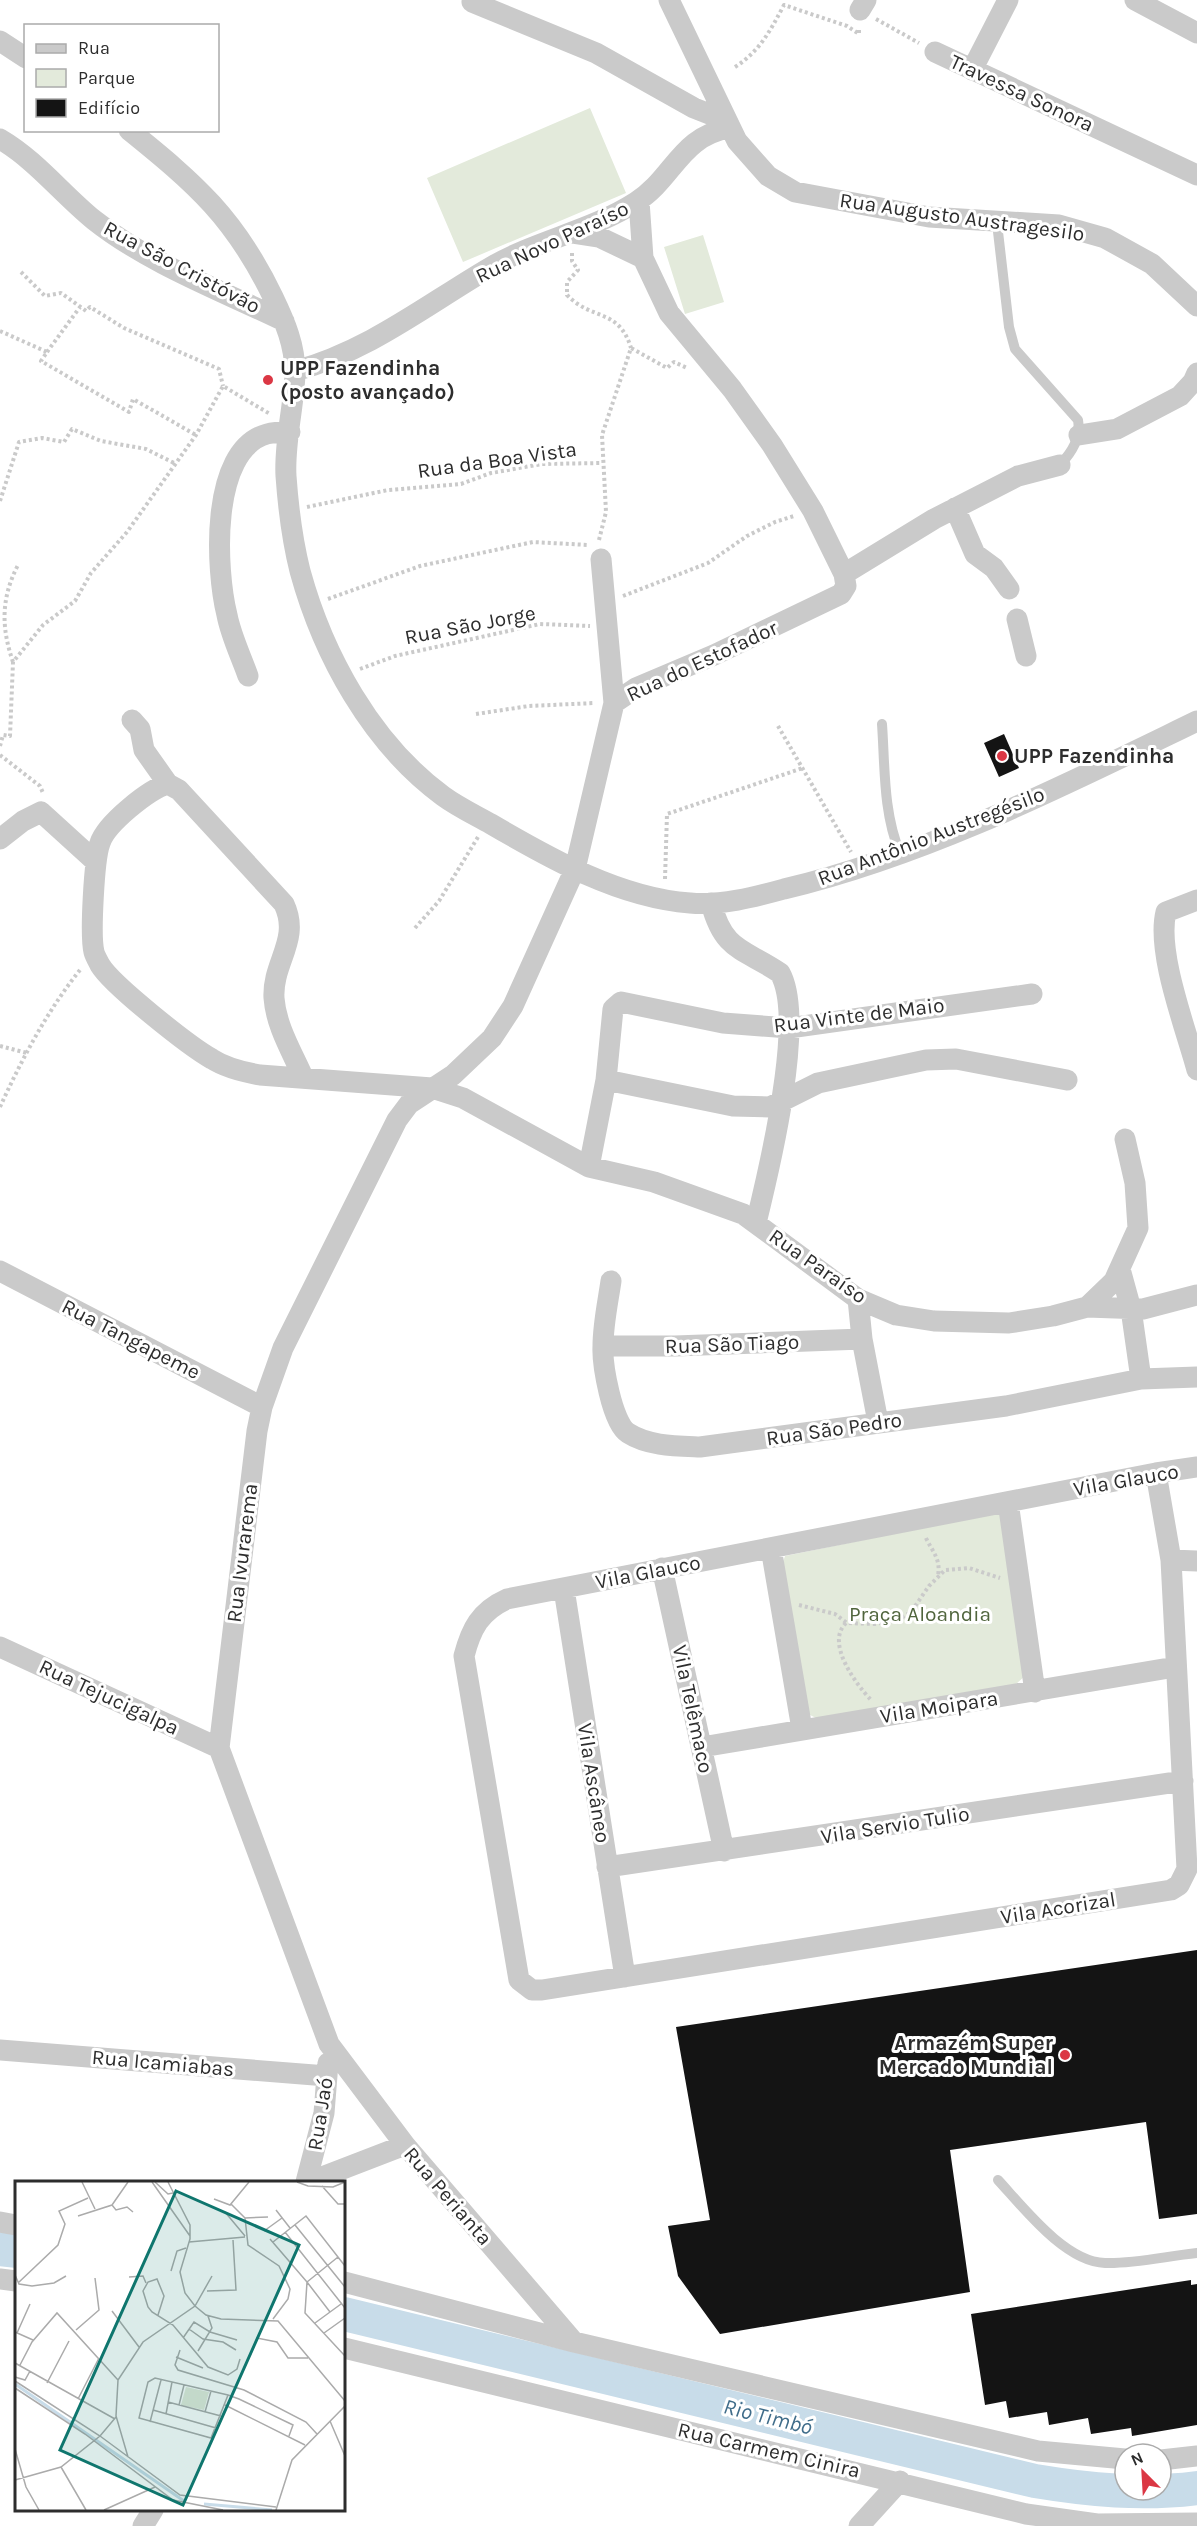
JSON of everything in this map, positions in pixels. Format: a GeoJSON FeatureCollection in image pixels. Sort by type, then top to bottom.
{"type":"FeatureCollection","features":[{"type":"Feature","properties":{"kind":"street","name":"Rua Augusto Austragesilo"},"geometry":{"type":"LineString","coordinates":[[669,0],[697,53],[742,150],[778,183],[795,192],[890,212],[997,223],[1059,225],[1105,238],[1152,264],[1197,306]]}},
{"type":"Feature","properties":{"kind":"street"},"geometry":{"type":"LineString","coordinates":[[972,70],[1008,0]]}},
{"type":"Feature","properties":{"kind":"street"},"geometry":{"type":"LineString","coordinates":[[1135,0],[1197,33]]}},
{"type":"Feature","properties":{"kind":"street"},"geometry":{"type":"LineString","coordinates":[[472,2],[596,53],[694,108],[728,124]]}},
{"type":"Feature","properties":{"kind":"street"},"geometry":{"type":"LineString","coordinates":[[0,41],[24,57]]}},
{"type":"Feature","properties":{"kind":"street","name":"Travessa Sonora"},"geometry":{"type":"LineString","coordinates":[[935,52],[1197,175]]}},
{"type":"Feature","properties":{"kind":"street","name":"Rua Novo Paraíso"},"geometry":{"type":"LineString","coordinates":[[295,371],[349,353],[388,333],[492,266],[568,235],[639,201],[692,143],[703,135],[728,124]]}},
{"type":"Feature","properties":{"kind":"street","name":"Rua Antônio Austregésilo"},"geometry":{"type":"LineString","coordinates":[[131,132],[212,201],[251,255],[293,344],[295,371],[286,474],[300,569],[327,649],[394,752],[443,796],[487,821],[575,869],[636,892],[692,904],[711,903],[763,895],[861,868],[1075,780],[1197,721]]}},
{"type":"Feature","properties":{"kind":"street","name":"Rua São Cristóvão"},"geometry":{"type":"LineString","coordinates":[[0,139],[17,149],[93,219],[127,243],[284,321]]}},
{"type":"Feature","properties":{"kind":"street"},"geometry":{"type":"LineString","coordinates":[[639,201],[643,258],[669,314],[732,389],[772,445],[813,511],[845,580]]}},
{"type":"Feature","properties":{"kind":"street"},"geometry":{"type":"LineString","coordinates":[[568,235],[599,237],[643,258]]}},
{"type":"Feature","properties":{"kind":"street"},"geometry":{"type":"LineString","coordinates":[[1079,435],[1117,429],[1180,396],[1193,382],[1197,373]]}},
{"type":"Feature","properties":{"kind":"street"},"geometry":{"type":"LineString","coordinates":[[248,676],[227,616],[223,594],[220,560],[225,486],[233,466],[245,448],[267,434],[290,430]]}},
{"type":"Feature","properties":{"kind":"street","name":"Rua do Estofador"},"geometry":{"type":"LineString","coordinates":[[614,703],[636,688],[714,655],[841,594],[845,580],[955,508],[1018,476],[1059,465]]}},
{"type":"Feature","properties":{"kind":"street"},"geometry":{"type":"LineString","coordinates":[[955,508],[975,554],[994,568],[1013,604],[1026,656]]}},
{"type":"Feature","properties":{"kind":"street","name":"Rua Ivurarema"},"geometry":{"type":"LineString","coordinates":[[329,2044],[219,1748],[262,1407],[283,1348],[396,1120],[409,1104],[453,1075],[492,1038],[513,1006],[575,869],[614,703],[599,553]]}},
{"type":"Feature","properties":{"kind":"street"},"geometry":{"type":"LineString","coordinates":[[132,720],[140,729],[144,750],[168,784],[179,790],[271,888],[290,916],[292,927],[275,982],[274,999],[278,1017],[303,1077]]}},
{"type":"Feature","properties":{"kind":"street"},"geometry":{"type":"LineString","coordinates":[[94,953],[92,939],[99,843],[108,826],[168,784]]}},
{"type":"Feature","properties":{"kind":"street"},"geometry":{"type":"LineString","coordinates":[[0,839],[23,821],[41,812],[96,862]]}},
{"type":"Feature","properties":{"kind":"street"},"geometry":{"type":"LineString","coordinates":[[1197,900],[1166,912],[1163,922],[1169,967],[1188,1007],[1197,1070]]}},
{"type":"Feature","properties":{"kind":"street"},"geometry":{"type":"LineString","coordinates":[[711,903],[722,935],[748,956],[780,973],[787,990],[789,1028],[781,1103],[776,1140],[756,1223]]}},
{"type":"Feature","properties":{"kind":"street","name":"Rua Paraíso"},"geometry":{"type":"LineString","coordinates":[[94,953],[102,968],[115,982],[213,1060],[239,1072],[260,1076],[303,1077],[432,1088],[463,1098],[589,1167],[654,1182],[726,1206],[756,1223],[858,1299],[896,1315],[934,1321],[1009,1323],[1053,1316],[1087,1307],[1114,1281],[1138,1228],[1135,1183],[1125,1139]]}},
{"type":"Feature","properties":{"kind":"street","name":"Rua Vinte de Maio"},"geometry":{"type":"LineString","coordinates":[[606,1080],[613,1009],[616,1004],[625,1001],[723,1023],[789,1028],[1032,994]]}},
{"type":"Feature","properties":{"kind":"street"},"geometry":{"type":"LineString","coordinates":[[589,1167],[606,1080],[733,1106],[770,1107],[818,1083],[926,1060],[967,1061],[1066,1080]]}},
{"type":"Feature","properties":{"kind":"street"},"geometry":{"type":"LineString","coordinates":[[1120,1269],[1131,1309],[1141,1380]]}},
{"type":"Feature","properties":{"kind":"street","name":"Rua Tangapeme"},"geometry":{"type":"LineString","coordinates":[[0,1271],[262,1407]]}},
{"type":"Feature","properties":{"kind":"street","name":"Rua São Pedro"},"geometry":{"type":"LineString","coordinates":[[611,1281],[603,1346],[605,1369],[618,1422],[626,1432],[640,1439],[667,1446],[700,1447],[1006,1406],[1141,1380],[1197,1377]]}},
{"type":"Feature","properties":{"kind":"street"},"geometry":{"type":"LineString","coordinates":[[1087,1307],[1143,1309],[1197,1295]]}},
{"type":"Feature","properties":{"kind":"street"},"geometry":{"type":"LineString","coordinates":[[858,1299],[862,1339],[878,1422]]}},
{"type":"Feature","properties":{"kind":"street","name":"Rua São Tiago"},"geometry":{"type":"LineString","coordinates":[[603,1346],[675,1346],[862,1339]]}},
{"type":"Feature","properties":{"kind":"street","name":"Vila Glauco"},"geometry":{"type":"LineString","coordinates":[[525,1987],[519,1980],[515,1968],[464,1656],[469,1636],[480,1616],[492,1605],[507,1599],[662,1568],[1197,1467]]}},
{"type":"Feature","properties":{"kind":"street","name":"Vila Acorizal"},"geometry":{"type":"LineString","coordinates":[[525,1987],[532,1990],[542,1989],[625,1977],[1171,1890],[1179,1885],[1187,1869],[1171,1560],[1156,1473]]}},
{"type":"Feature","properties":{"kind":"street"},"geometry":{"type":"LineString","coordinates":[[1008,1502],[1035,1692]]}},
{"type":"Feature","properties":{"kind":"street"},"geometry":{"type":"LineString","coordinates":[[771,1548],[802,1729]]}},
{"type":"Feature","properties":{"kind":"street"},"geometry":{"type":"LineString","coordinates":[[1171,1560],[1197,1561]]}},
{"type":"Feature","properties":{"kind":"street","name":"Vila Telêmaco"},"geometry":{"type":"LineString","coordinates":[[662,1568],[724,1851]]}},
{"type":"Feature","properties":{"kind":"street","name":"Vila Ascâneo"},"geometry":{"type":"LineString","coordinates":[[564,1589],[625,1977]]}},
{"type":"Feature","properties":{"kind":"street","name":"Rua Tejucigalpa"},"geometry":{"type":"LineString","coordinates":[[0,1647],[219,1748]]}},
{"type":"Feature","properties":{"kind":"street","name":"Vila Moipara"},"geometry":{"type":"LineString","coordinates":[[702,1747],[1175,1667]]}},
{"type":"Feature","properties":{"kind":"street","name":"Vila Servio Tulio"},"geometry":{"type":"LineString","coordinates":[[607,1867],[1183,1780]]}},
{"type":"Feature","properties":{"kind":"street","name":"Rua Jaó"},"geometry":{"type":"LineString","coordinates":[[308,2181],[324,2113],[329,2044]]}},
{"type":"Feature","properties":{"kind":"street","name":"Rua Perianta"},"geometry":{"type":"LineString","coordinates":[[329,2044],[405,2145],[574,2342]]}},
{"type":"Feature","properties":{"kind":"street","name":"Rua Icamiabas"},"geometry":{"type":"LineString","coordinates":[[0,2050],[327,2076]]}},
{"type":"Feature","properties":{"kind":"street"},"geometry":{"type":"LineString","coordinates":[[311,2181],[405,2145]]}},
{"type":"Feature","properties":{"kind":"street"},"geometry":{"type":"LineString","coordinates":[[0,2222],[15,2225]]}},
{"type":"Feature","properties":{"kind":"street"},"geometry":{"type":"LineString","coordinates":[[0,2279],[15,2281]]}},
{"type":"Feature","properties":{"kind":"street"},"geometry":{"type":"LineString","coordinates":[[345,2282],[574,2342],[1038,2451],[1113,2458]]}},
{"type":"Feature","properties":{"kind":"street","name":"Rua Carmem Cinira"},"geometry":{"type":"LineString","coordinates":[[345,2348],[900,2481],[1026,2514],[1097,2524],[1197,2523]]}},
{"type":"Feature","properties":{"kind":"street"},"geometry":{"type":"LineString","coordinates":[[1173,2459],[1197,2456]]}},
{"type":"Feature","properties":{"kind":"street"},"geometry":{"type":"LineString","coordinates":[[859,2526],[900,2481]]}},
{"type":"Feature","properties":{"kind":"street"},"geometry":{"type":"LineString","coordinates":[[144,2526],[152,2511]]}},
{"type":"Feature","properties":{"kind":"lane"},"geometry":{"type":"LineString","coordinates":[[997,223],[1009,327],[1015,349],[1078,420],[1079,435],[1073,449],[1059,465]]}},
{"type":"Feature","properties":{"kind":"lane"},"geometry":{"type":"LineString","coordinates":[[882,724],[888,812],[893,837],[900,853]]}},
{"type":"Feature","properties":{"kind":"lane"},"geometry":{"type":"LineString","coordinates":[[998,2180],[1047,2233],[1083,2258],[1104,2264],[1197,2253]]}},
{"type":"Feature","properties":{"kind":"path"},"geometry":{"type":"LineString","coordinates":[[735,67],[753,55],[765,42],[784,5],[847,26],[859,34],[863,5]]}},
{"type":"Feature","properties":{"kind":"path","name":"Travessa Sonora"},"geometry":{"type":"LineString","coordinates":[[863,5],[935,52]]}},
{"type":"Feature","properties":{"kind":"path"},"geometry":{"type":"LineString","coordinates":[[568,235],[573,253],[572,261],[578,270],[567,282],[567,295],[576,304],[608,317],[621,326],[631,348],[667,368],[674,362],[693,371]]}},
{"type":"Feature","properties":{"kind":"path"},"geometry":{"type":"LineString","coordinates":[[13,662],[43,625],[75,600],[91,573],[127,532],[196,435],[223,386],[219,369],[124,328],[90,307],[86,311],[61,293],[45,296],[21,272]]}},
{"type":"Feature","properties":{"kind":"path"},"geometry":{"type":"LineString","coordinates":[[80,307],[41,361],[65,377],[129,412],[133,399],[196,435]]}},
{"type":"Feature","properties":{"kind":"path"},"geometry":{"type":"LineString","coordinates":[[0,331],[47,352]]}},
{"type":"Feature","properties":{"kind":"path"},"geometry":{"type":"LineString","coordinates":[[311,603],[420,566],[533,542],[564,542],[599,553],[606,512],[602,435],[631,348]]}},
{"type":"Feature","properties":{"kind":"path"},"geometry":{"type":"LineString","coordinates":[[223,386],[290,430]]}},
{"type":"Feature","properties":{"kind":"path"},"geometry":{"type":"LineString","coordinates":[[0,501],[19,442],[42,438],[64,442],[72,429],[101,441],[146,449],[176,464]]}},
{"type":"Feature","properties":{"kind":"path","name":"Rua da Boa Vista"},"geometry":{"type":"LineString","coordinates":[[291,510],[388,490],[462,484],[491,473],[542,464],[602,463]]}},
{"type":"Feature","properties":{"kind":"path"},"geometry":{"type":"LineString","coordinates":[[605,603],[708,563],[747,536],[775,522],[813,511]]}},
{"type":"Feature","properties":{"kind":"path"},"geometry":{"type":"LineString","coordinates":[[0,746],[3,735],[10,736],[13,662],[6,641],[4,600],[8,585],[18,565]]}},
{"type":"Feature","properties":{"kind":"path","name":"Rua São Jorge"},"geometry":{"type":"LineString","coordinates":[[342,675],[395,656],[540,624],[608,626]]}},
{"type":"Feature","properties":{"kind":"path","name":"Rua do Estofador"},"geometry":{"type":"LineString","coordinates":[[476,714],[539,705],[614,703]]}},
{"type":"Feature","properties":{"kind":"path"},"geometry":{"type":"LineString","coordinates":[[778,726],[861,868]]}},
{"type":"Feature","properties":{"kind":"path"},"geometry":{"type":"LineString","coordinates":[[0,755],[40,786],[44,795]]}},
{"type":"Feature","properties":{"kind":"path"},"geometry":{"type":"LineString","coordinates":[[663,899],[668,814],[803,768]]}},
{"type":"Feature","properties":{"kind":"path"},"geometry":{"type":"LineString","coordinates":[[415,928],[439,901],[487,821]]}},
{"type":"Feature","properties":{"kind":"path"},"geometry":{"type":"LineString","coordinates":[[0,1107],[27,1053],[65,990],[94,953]]}},
{"type":"Feature","properties":{"kind":"path"},"geometry":{"type":"LineString","coordinates":[[0,1046],[27,1053]]}},
{"type":"Feature","properties":{"kind":"path"},"geometry":{"type":"LineString","coordinates":[[920,1519],[939,1566],[938,1575]]}},
{"type":"Feature","properties":{"kind":"path"},"geometry":{"type":"LineString","coordinates":[[781,1607],[814,1607],[835,1614],[846,1623],[875,1624],[898,1620],[911,1612],[938,1575],[945,1570],[969,1568],[1006,1580],[1020,1581]]}},
{"type":"Feature","properties":{"kind":"path"},"geometry":{"type":"LineString","coordinates":[[846,1623],[841,1628],[838,1637],[846,1667],[855,1682],[874,1703],[890,1715]]}},
{"type":"Feature","properties":{"kind":"green space"},"geometry":{"type":"Polygon","coordinates":[[[590,108],[626,193],[463,262],[427,178],[590,108]]]}},
{"type":"Feature","properties":{"kind":"green space"},"geometry":{"type":"Polygon","coordinates":[[[703,235],[724,302],[685,314],[664,247],[703,235]]]}},
{"type":"Feature","properties":{"kind":"green space","name":"Praça Aloandia"},"geometry":{"type":"Polygon","coordinates":[[[995,1513],[1000,1515],[1025,1676],[1015,1685],[816,1718],[808,1714],[783,1562],[785,1556],[995,1513]]]}},
{"type":"Feature","properties":{"kind":"building","name":"UPP Fazendinha"},"geometry":{"type":"Polygon","coordinates":[[[1004,734],[1019,768],[999,777],[984,743],[1004,734]]]}},
{"type":"Feature","properties":{"kind":"building"},"geometry":{"type":"Polygon","coordinates":[[[1197,1950],[1197,2214],[1159,2219],[1146,2122],[950,2150],[970,2292],[720,2334],[678,2276],[668,2226],[710,2220],[676,2027],[1197,1950]]]}},
{"type":"Feature","properties":{"kind":"building"},"geometry":{"type":"Polygon","coordinates":[[[1191,2280],[1191,2285],[1197,2284],[1197,2425],[1132,2436],[1131,2428],[1091,2434],[1088,2418],[1049,2425],[1047,2412],[1009,2418],[1006,2401],[985,2405],[971,2314],[1191,2280]]]}},
{"type":"Feature","properties":{"kind":"waterway","name":"Rio Timbó"},"geometry":{"type":"LineString","coordinates":[[0,2249],[15,2251]]}},
{"type":"Feature","properties":{"kind":"waterway","name":"Rio Timbó"},"geometry":{"type":"LineString","coordinates":[[345,2314],[1035,2481],[1116,2490],[1156,2491],[1197,2488]]}},
{"type":"Feature","properties":{"kind":"place","name":"UPP Fazendinha (posto avançado)"},"geometry":{"type":"Point","coordinates":[268,380]}},
{"type":"Feature","properties":{"kind":"place","name":"UPP Fazendinha"},"geometry":{"type":"Point","coordinates":[1002,756]}},
{"type":"Feature","properties":{"kind":"place","name":"Armazém Super Mercado Mundial"},"geometry":{"type":"Point","coordinates":[1065,2055]}}]}
